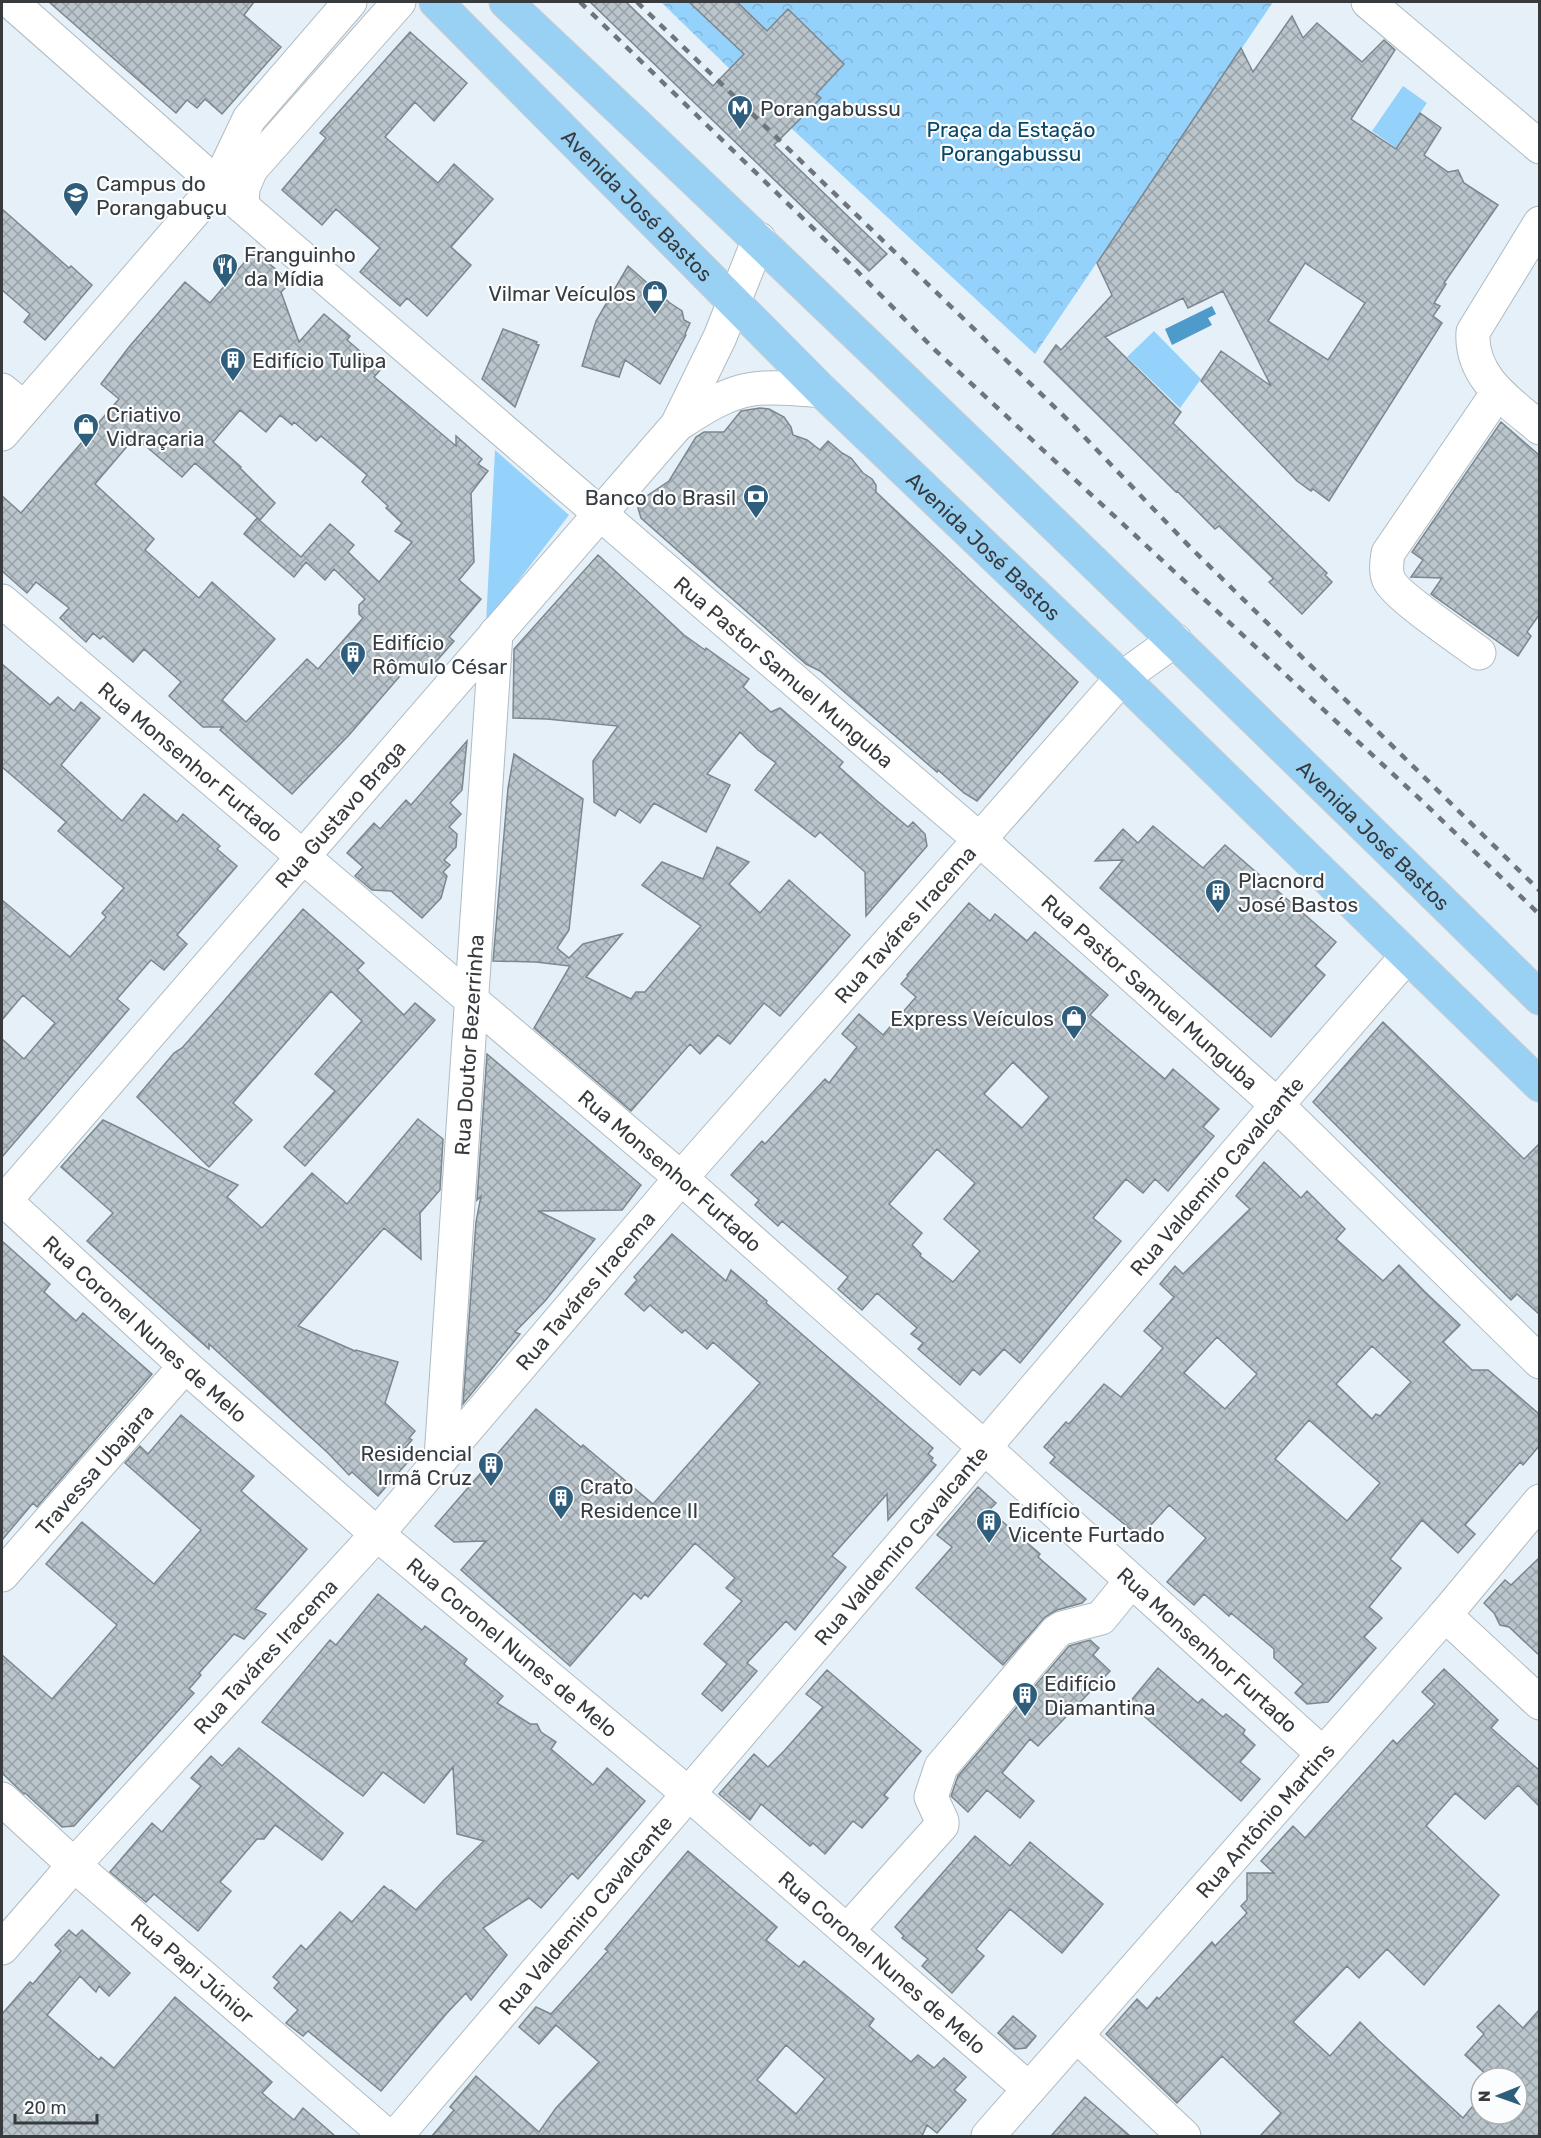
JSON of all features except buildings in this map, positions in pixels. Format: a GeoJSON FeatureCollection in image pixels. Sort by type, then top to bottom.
{"type":"FeatureCollection","features":[{"type":"Feature","properties":{"kind":"main road","name":"Avenida José Bastos"},"geometry":{"type":"LineString","coordinates":[[506,2],[759,239],[1175,640],[1539,998]]}},
{"type":"Feature","properties":{"kind":"main road","name":"Avenida José Bastos"},"geometry":{"type":"LineString","coordinates":[[445,11],[822,391],[1122,678],[1539,1085]]}},
{"type":"Feature","properties":{"kind":"street","name":"Rua Pastor Samuel Munguba"},"geometry":{"type":"LineString","coordinates":[[11,2],[243,206],[979,839],[1277,1104],[1539,1362]]}},
{"type":"Feature","properties":{"kind":"street"},"geometry":{"type":"LineString","coordinates":[[2,434],[13,399],[218,184],[249,119],[350,2]]}},
{"type":"Feature","properties":{"kind":"street"},"geometry":{"type":"LineString","coordinates":[[243,206],[243,188],[250,169],[399,2]]}},
{"type":"Feature","properties":{"kind":"street"},"geometry":{"type":"LineString","coordinates":[[1368,2],[1539,147]]}},
{"type":"Feature","properties":{"kind":"street"},"geometry":{"type":"LineString","coordinates":[[1539,223],[1473,332],[1472,342],[1479,369],[1498,392],[1539,428]]}},
{"type":"Feature","properties":{"kind":"street","name":"Rua Gustavo Braga"},"geometry":{"type":"LineString","coordinates":[[2,1201],[677,425],[720,337],[759,239]]}},
{"type":"Feature","properties":{"kind":"street","name":"Rua Gustavo Braga"},"geometry":{"type":"LineString","coordinates":[[677,425],[713,402],[751,389],[786,388],[822,391]]}},
{"type":"Feature","properties":{"kind":"street"},"geometry":{"type":"LineString","coordinates":[[1479,653],[1412,603],[1389,582],[1387,566],[1388,553],[1498,392]]}},
{"type":"Feature","properties":{"kind":"street","name":"Rua Monsenhor Furtado"},"geometry":{"type":"LineString","coordinates":[[2,601],[681,1178],[985,1448],[1323,1754]]}},
{"type":"Feature","properties":{"kind":"street","name":"Rua Doutor Bezerrinha"},"geometry":{"type":"LineString","coordinates":[[441,1458],[496,633]]}},
{"type":"Feature","properties":{"kind":"street","name":"Rua Taváres Iracema"},"geometry":{"type":"LineString","coordinates":[[2,1948],[74,1865],[377,1534],[681,1178],[1122,678],[1175,640]]}},
{"type":"Feature","properties":{"kind":"street","name":"Rua Valdemiro Cavalcante"},"geometry":{"type":"LineString","coordinates":[[396,2136],[690,1795],[1277,1104],[1407,956]]}},
{"type":"Feature","properties":{"kind":"street","name":"Rua Coronel Nunes de Melo"},"geometry":{"type":"LineString","coordinates":[[2,1201],[185,1366],[377,1534],[690,1795],[1029,2089]]}},
{"type":"Feature","properties":{"kind":"street","name":"Travessa Ubajara"},"geometry":{"type":"LineString","coordinates":[[2,1575],[185,1366]]}},
{"type":"Feature","properties":{"kind":"street","name":"Rua Antônio Martins"},"geometry":{"type":"LineString","coordinates":[[988,2136],[1445,1615],[1539,1501]]}},
{"type":"Feature","properties":{"kind":"street"},"geometry":{"type":"LineString","coordinates":[[847,1931],[942,1825],[931,1797],[940,1767],[1056,1632],[1062,1628],[1101,1618],[1131,1581]]}},
{"type":"Feature","properties":{"kind":"street"},"geometry":{"type":"LineString","coordinates":[[1445,1615],[1539,1703]]}},
{"type":"Feature","properties":{"kind":"street","name":"Rua Papi Júnior"},"geometry":{"type":"LineString","coordinates":[[2,1799],[74,1865],[387,2136]]}},
{"type":"Feature","properties":{"kind":"street"},"geometry":{"type":"LineString","coordinates":[[1077,2036],[1184,2136]]}},
{"type":"Feature","properties":{"kind":"green space","name":"Praça da Estação Porangabussu"},"geometry":{"type":"Polygon","coordinates":[[[661,2],[1273,2],[1035,354],[776,114],[661,2]]]}},
{"type":"Feature","properties":{"kind":"green space"},"geometry":{"type":"Polygon","coordinates":[[[1403,86],[1427,103],[1396,148],[1372,131],[1403,86]]]}},
{"type":"Feature","properties":{"kind":"green space"},"geometry":{"type":"Polygon","coordinates":[[[1154,331],[1201,379],[1180,408],[1127,357],[1154,331]]]}},
{"type":"Feature","properties":{"kind":"green space"},"geometry":{"type":"Polygon","coordinates":[[[495,450],[569,515],[486,623],[495,450]]]}},
{"type":"Feature","properties":{"kind":"shaded area"},"geometry":{"type":"Polygon","coordinates":[[[1212,306],[1216,314],[1208,318],[1212,325],[1172,345],[1165,329],[1212,306]]]}},
{"type":"Feature","properties":{"kind":"railway"},"geometry":{"type":"LineString","coordinates":[[580,2],[851,265],[935,350],[1421,800],[1540,915]]}},
{"type":"Feature","properties":{"kind":"railway"},"geometry":{"type":"LineString","coordinates":[[637,2],[1071,423],[1190,547],[1540,891]]}},
{"type":"Feature","properties":{"kind":"place","name":"Porangabussu"},"geometry":{"type":"Point","coordinates":[740,131]}},
{"type":"Feature","properties":{"kind":"place","name":"Campus do Porangabuçu"},"geometry":{"type":"Point","coordinates":[76,218]}},
{"type":"Feature","properties":{"kind":"place","name":"Franguinho da Mídia"},"geometry":{"type":"Point","coordinates":[225,289]}},
{"type":"Feature","properties":{"kind":"place","name":"Vilmar Veículos"},"geometry":{"type":"Point","coordinates":[655,316]}},
{"type":"Feature","properties":{"kind":"place","name":"Edifício Tulipa"},"geometry":{"type":"Point","coordinates":[233,383]}},
{"type":"Feature","properties":{"kind":"place","name":"Criativo Vidraçaria"},"geometry":{"type":"Point","coordinates":[86,449]}},
{"type":"Feature","properties":{"kind":"place","name":"Banco do Brasil"},"geometry":{"type":"Point","coordinates":[756,520]}},
{"type":"Feature","properties":{"kind":"place","name":"Edifício Rômulo César"},"geometry":{"type":"Point","coordinates":[353,677]}},
{"type":"Feature","properties":{"kind":"place","name":"Placnord José Bastos"},"geometry":{"type":"Point","coordinates":[1218,915]}},
{"type":"Feature","properties":{"kind":"place","name":"Express Veículos"},"geometry":{"type":"Point","coordinates":[1074,1041]}},
{"type":"Feature","properties":{"kind":"place","name":"Residencial Irmã Cruz"},"geometry":{"type":"Point","coordinates":[491,1488]}},
{"type":"Feature","properties":{"kind":"place","name":"Crato Residence II"},"geometry":{"type":"Point","coordinates":[561,1521]}},
{"type":"Feature","properties":{"kind":"place","name":"Edifício Vicente Furtado"},"geometry":{"type":"Point","coordinates":[989,1545]}},
{"type":"Feature","properties":{"kind":"place","name":"Edifício Diamantina"},"geometry":{"type":"Point","coordinates":[1025,1718]}}]}
